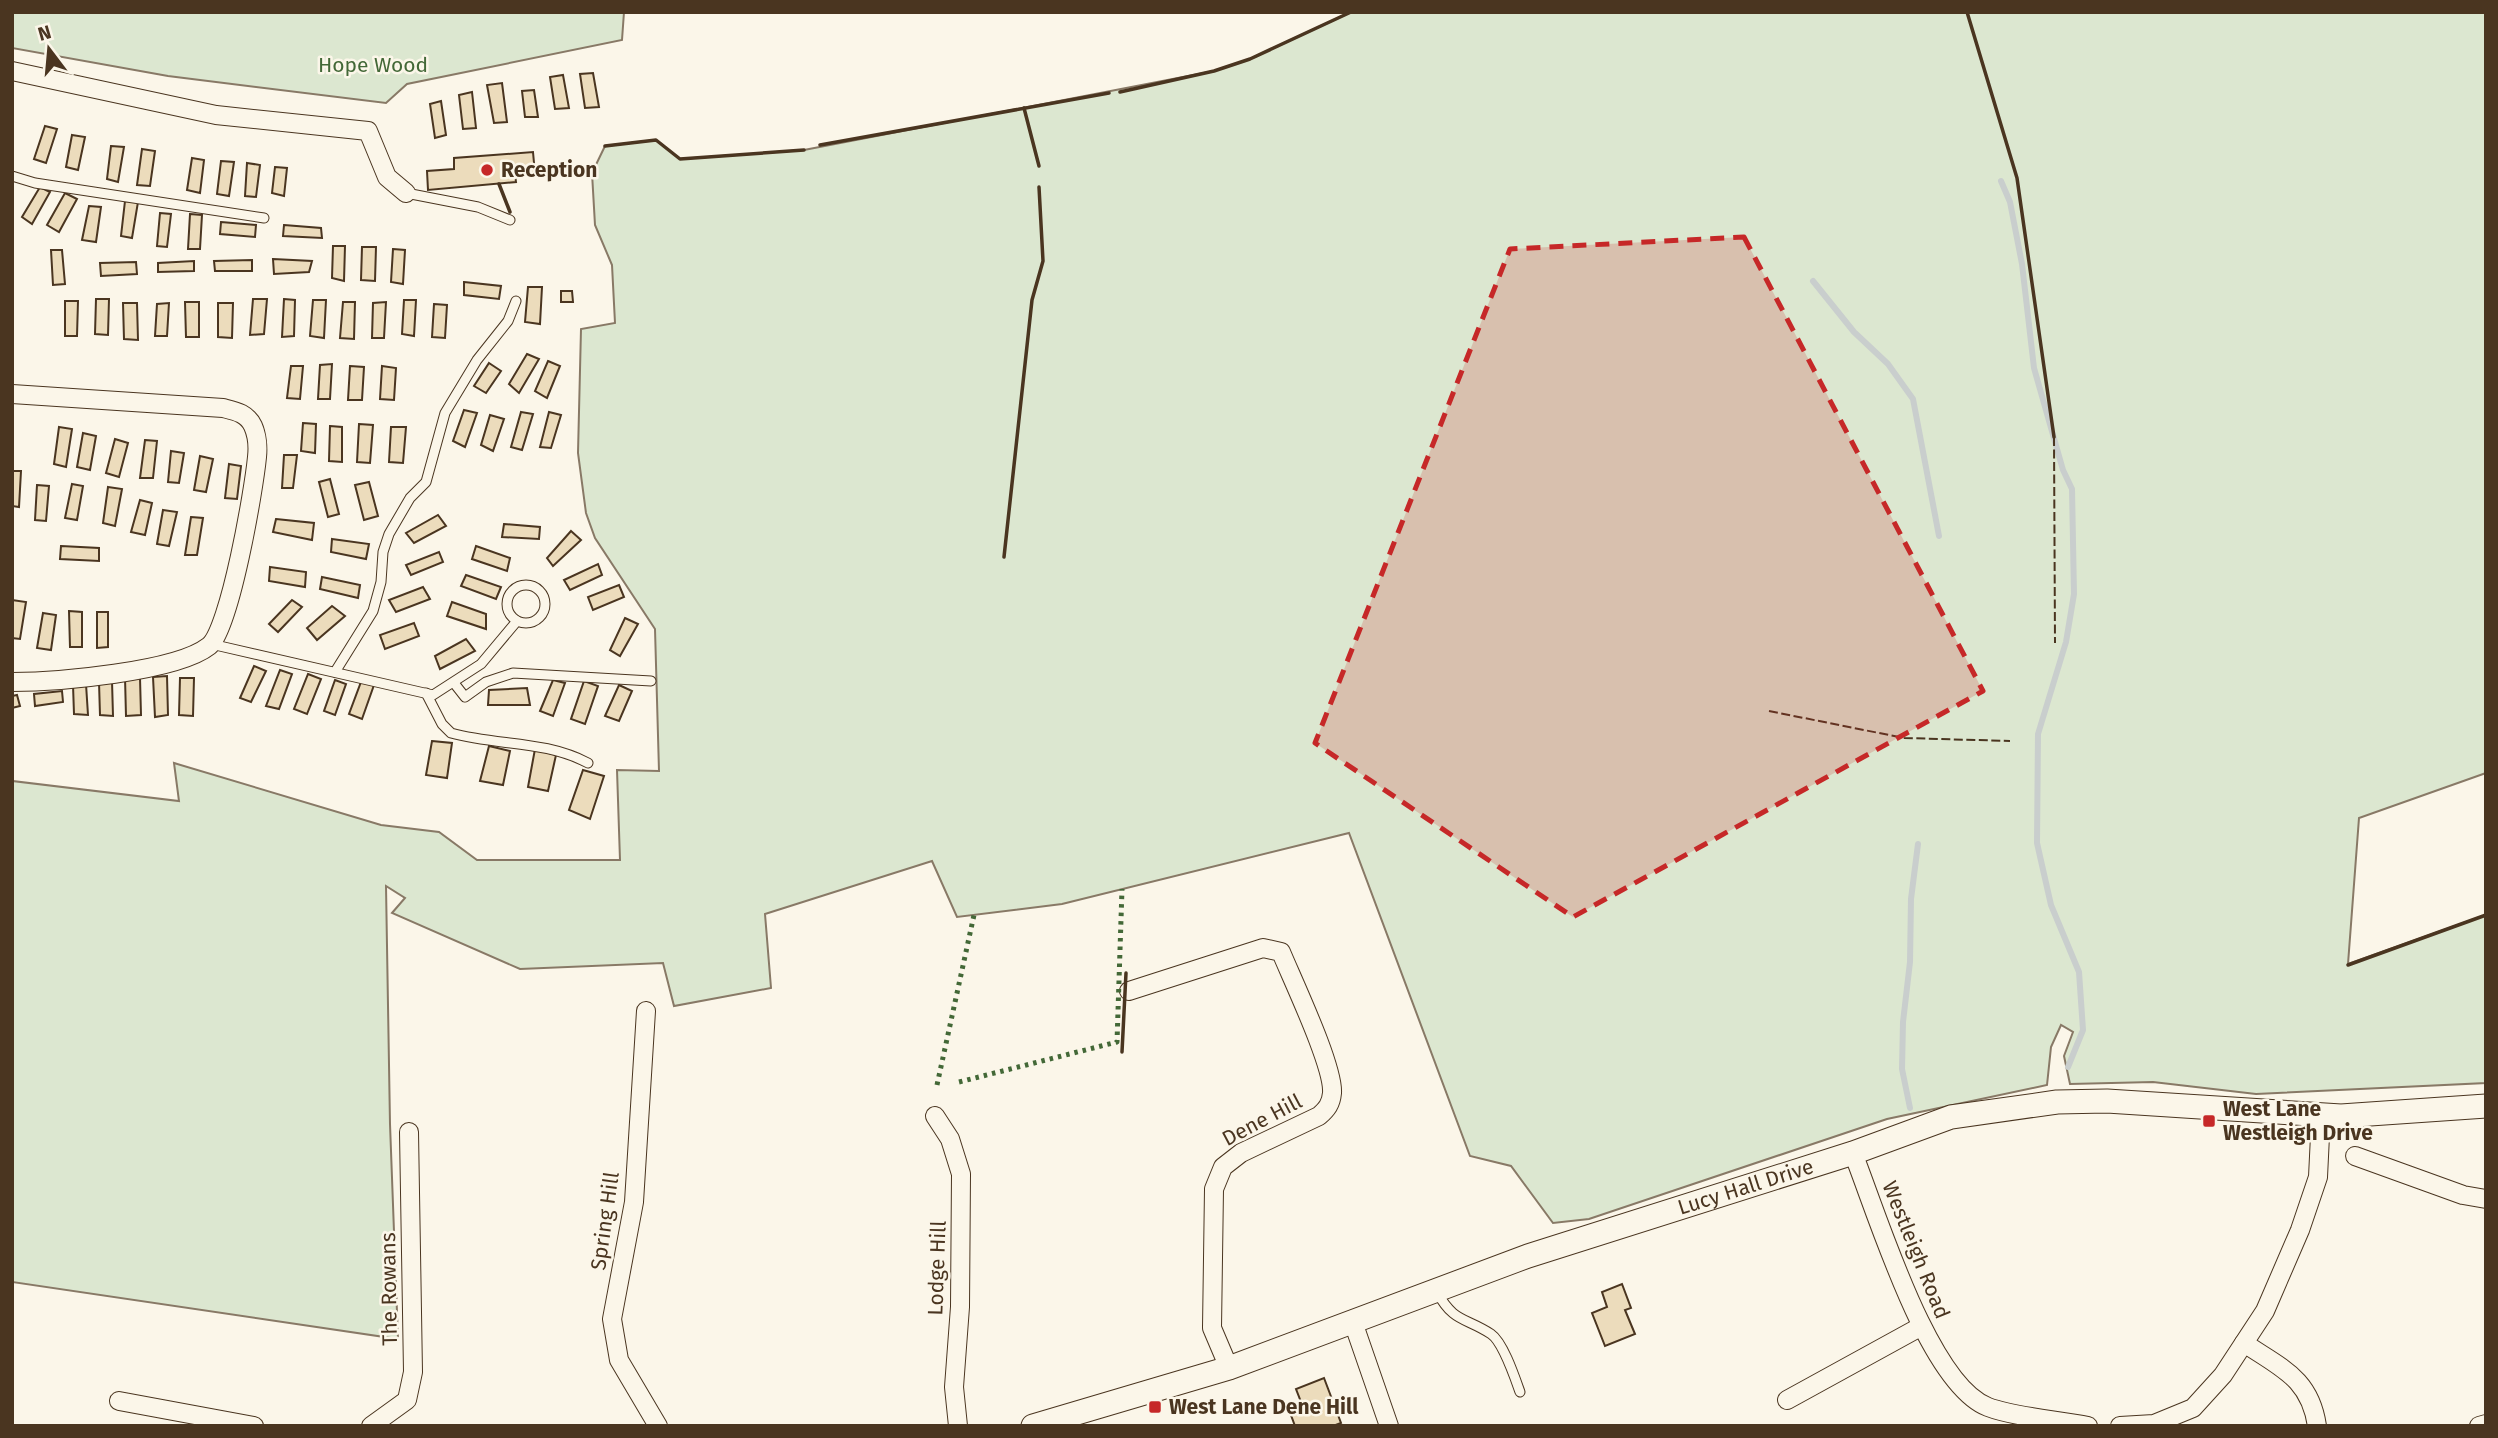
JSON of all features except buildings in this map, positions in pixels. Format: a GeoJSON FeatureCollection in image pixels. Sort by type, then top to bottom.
{"type":"FeatureCollection","features":[{"type":"Feature","properties":{"kind":"street"},"geometry":{"type":"LineString","coordinates":[[12,71],[216,115],[368,131],[387,177],[406,194]]}},
{"type":"Feature","properties":{"kind":"street"},"geometry":{"type":"LineString","coordinates":[[12,394],[223,408],[243,413],[252,423],[258,454],[234,577],[220,632],[211,644],[197,654],[164,664],[42,682],[12,682]]}},
{"type":"Feature","properties":{"kind":"street","name":"Dene Hill"},"geometry":{"type":"LineString","coordinates":[[1129,991],[1264,948],[1281,953],[1329,1070],[1332,1091],[1329,1107],[1319,1116],[1241,1153],[1223,1167],[1214,1189],[1212,1328],[1229,1368]]}},
{"type":"Feature","properties":{"kind":"street","name":"Spring Hill"},"geometry":{"type":"LineString","coordinates":[[646,1011],[634,1202],[612,1319],[619,1360],[658,1426]]}},
{"type":"Feature","properties":{"kind":"street","name":"Lucy Hall Drive"},"geometry":{"type":"LineString","coordinates":[[1032,1426],[1229,1368],[1528,1256],[1853,1153],[1951,1117],[2057,1102],[2107,1101],[2321,1115],[2486,1105]]}},
{"type":"Feature","properties":{"kind":"street"},"geometry":{"type":"LineString","coordinates":[[2120,1426],[2154,1424],[2193,1408],[2222,1375],[2265,1311],[2300,1230],[2318,1177],[2321,1115]]}},
{"type":"Feature","properties":{"kind":"street","name":"Lodge Hill"},"geometry":{"type":"LineString","coordinates":[[935,1116],[950,1139],[961,1174],[961,1251],[954,1387],[958,1426]]}},
{"type":"Feature","properties":{"kind":"street","name":"The Rowans"},"geometry":{"type":"LineString","coordinates":[[372,1426],[407,1400],[413,1372],[409,1132]]}},
{"type":"Feature","properties":{"kind":"street","name":"Westleigh Road"},"geometry":{"type":"LineString","coordinates":[[1853,1153],[1920,1326],[1951,1378],[1987,1407],[2088,1426]]}},
{"type":"Feature","properties":{"kind":"street"},"geometry":{"type":"LineString","coordinates":[[2355,1156],[2463,1195],[2486,1199]]}},
{"type":"Feature","properties":{"kind":"street"},"geometry":{"type":"LineString","coordinates":[[1353,1322],[1389,1426]]}},
{"type":"Feature","properties":{"kind":"street"},"geometry":{"type":"LineString","coordinates":[[1787,1400],[1920,1326]]}},
{"type":"Feature","properties":{"kind":"street"},"geometry":{"type":"LineString","coordinates":[[2244,1343],[2297,1378],[2314,1403],[2317,1426]]}},
{"type":"Feature","properties":{"kind":"street"},"geometry":{"type":"LineString","coordinates":[[120,1401],[254,1426]]}},
{"type":"Feature","properties":{"kind":"street"},"geometry":{"type":"LineString","coordinates":[[2479,1426],[2486,1424]]}},
{"type":"Feature","properties":{"kind":"lane"},"geometry":{"type":"LineString","coordinates":[[12,176],[35,183],[264,218]]}},
{"type":"Feature","properties":{"kind":"lane"},"geometry":{"type":"LineString","coordinates":[[406,194],[478,207],[510,220]]}},
{"type":"Feature","properties":{"kind":"lane"},"geometry":{"type":"LineString","coordinates":[[335,672],[373,611],[381,583],[383,552],[389,534],[410,498],[426,482],[445,412],[477,360],[508,321],[516,301]]}},
{"type":"Feature","properties":{"kind":"lane"},"geometry":{"type":"LineString","coordinates":[[520,587],[538,590],[545,606],[540,617],[529,623],[517,621],[508,606],[510,594],[520,587]]}},
{"type":"Feature","properties":{"kind":"lane"},"geometry":{"type":"LineString","coordinates":[[211,644],[433,695],[481,664],[517,621]]}},
{"type":"Feature","properties":{"kind":"lane"},"geometry":{"type":"LineString","coordinates":[[454,683],[465,697],[486,681],[513,673],[651,681]]}},
{"type":"Feature","properties":{"kind":"lane"},"geometry":{"type":"LineString","coordinates":[[426,693],[442,724],[451,733],[542,745],[568,752],[589,763]]}},
{"type":"Feature","properties":{"kind":"lane"},"geometry":{"type":"LineString","coordinates":[[1436,1290],[1447,1311],[1493,1335],[1520,1392]]}},
{"type":"Feature","properties":{"kind":"highlighted area"},"geometry":{"type":"Polygon","coordinates":[[[1744,237],[1983,691],[1573,917],[1315,743],[1510,249],[1744,237]]]}},
{"type":"Feature","properties":{"kind":"green space","name":"Hope Wood"},"geometry":{"type":"Polygon","coordinates":[[[12,12],[624,12],[622,40],[407,84],[386,103],[168,76],[12,48],[12,12]]]}},
{"type":"Feature","properties":{"kind":"green space"},"geometry":{"type":"Polygon","coordinates":[[[1351,12],[2486,12],[2486,773],[2359,818],[2348,964],[2486,915],[2486,1083],[2256,1094],[2153,1082],[2070,1084],[2064,1056],[2073,1032],[2061,1025],[2051,1047],[2047,1085],[1887,1119],[1589,1219],[1553,1223],[1511,1166],[1470,1156],[1349,833],[1062,904],[957,917],[932,861],[765,914],[771,988],[674,1006],[663,963],[520,969],[392,913],[405,898],[386,886],[390,1124],[398,1339],[12,1282],[12,781],[179,801],[174,763],[381,825],[439,832],[477,860],[620,860],[617,770],[659,771],[655,629],[595,538],[586,513],[578,453],[581,329],[615,323],[612,265],[595,225],[592,173],[605,146],[656,140],[680,159],[804,150],[1214,71],[1250,59],[1351,12]]]}},
{"type":"Feature","properties":{"kind":"waterway"},"geometry":{"type":"LineString","coordinates":[[2001,181],[2010,202],[2022,264],[2034,368],[2063,470],[2072,489],[2074,594],[2066,642],[2038,734],[2037,843],[2051,905],[2079,972],[2083,1030],[2068,1067]]}},
{"type":"Feature","properties":{"kind":"waterway"},"geometry":{"type":"LineString","coordinates":[[1813,281],[1854,332],[1888,364],[1913,399],[1939,536]]}},
{"type":"Feature","properties":{"kind":"waterway"},"geometry":{"type":"LineString","coordinates":[[1910,1108],[1902,1069],[1903,1022],[1910,962],[1911,899],[1918,844]]}},
{"type":"Feature","properties":{"kind":"hedge"},"geometry":{"type":"LineString","coordinates":[[959,1082],[1117,1042],[1122,889]]}},
{"type":"Feature","properties":{"kind":"hedge"},"geometry":{"type":"LineString","coordinates":[[937,1085],[974,915]]}},
{"type":"Feature","properties":{"kind":"fence"},"geometry":{"type":"LineString","coordinates":[[2054,437],[2055,643]]}},
{"type":"Feature","properties":{"kind":"fence"},"geometry":{"type":"LineString","coordinates":[[1769,711],[1904,738],[2010,741]]}},
{"type":"Feature","properties":{"kind":"wall"},"geometry":{"type":"LineString","coordinates":[[1120,92],[1214,71],[1250,59],[1351,12]]}},
{"type":"Feature","properties":{"kind":"wall"},"geometry":{"type":"LineString","coordinates":[[1967,12],[2017,178],[2054,437]]}},
{"type":"Feature","properties":{"kind":"wall"},"geometry":{"type":"LineString","coordinates":[[820,145],[1109,93]]}},
{"type":"Feature","properties":{"kind":"wall"},"geometry":{"type":"LineString","coordinates":[[1024,108],[1039,166]]}},
{"type":"Feature","properties":{"kind":"wall"},"geometry":{"type":"LineString","coordinates":[[605,146],[656,140],[680,159],[804,150]]}},
{"type":"Feature","properties":{"kind":"wall"},"geometry":{"type":"LineString","coordinates":[[499,184],[510,212]]}},
{"type":"Feature","properties":{"kind":"wall"},"geometry":{"type":"LineString","coordinates":[[1004,557],[1032,300],[1043,261],[1039,187]]}},
{"type":"Feature","properties":{"kind":"wall"},"geometry":{"type":"LineString","coordinates":[[2348,965],[2486,915]]}},
{"type":"Feature","properties":{"kind":"wall"},"geometry":{"type":"LineString","coordinates":[[1122,1052],[1126,973]]}},
{"type":"Feature","properties":{"kind":"place","name":"Reception"},"geometry":{"type":"Point","coordinates":[487,170]}},
{"type":"Feature","properties":{"kind":"place","name":"West Lane Westleigh Drive"},"geometry":{"type":"Point","coordinates":[2209,1121]}},
{"type":"Feature","properties":{"kind":"place","name":"West Lane Dene Hill"},"geometry":{"type":"Point","coordinates":[1155,1407]}}]}
